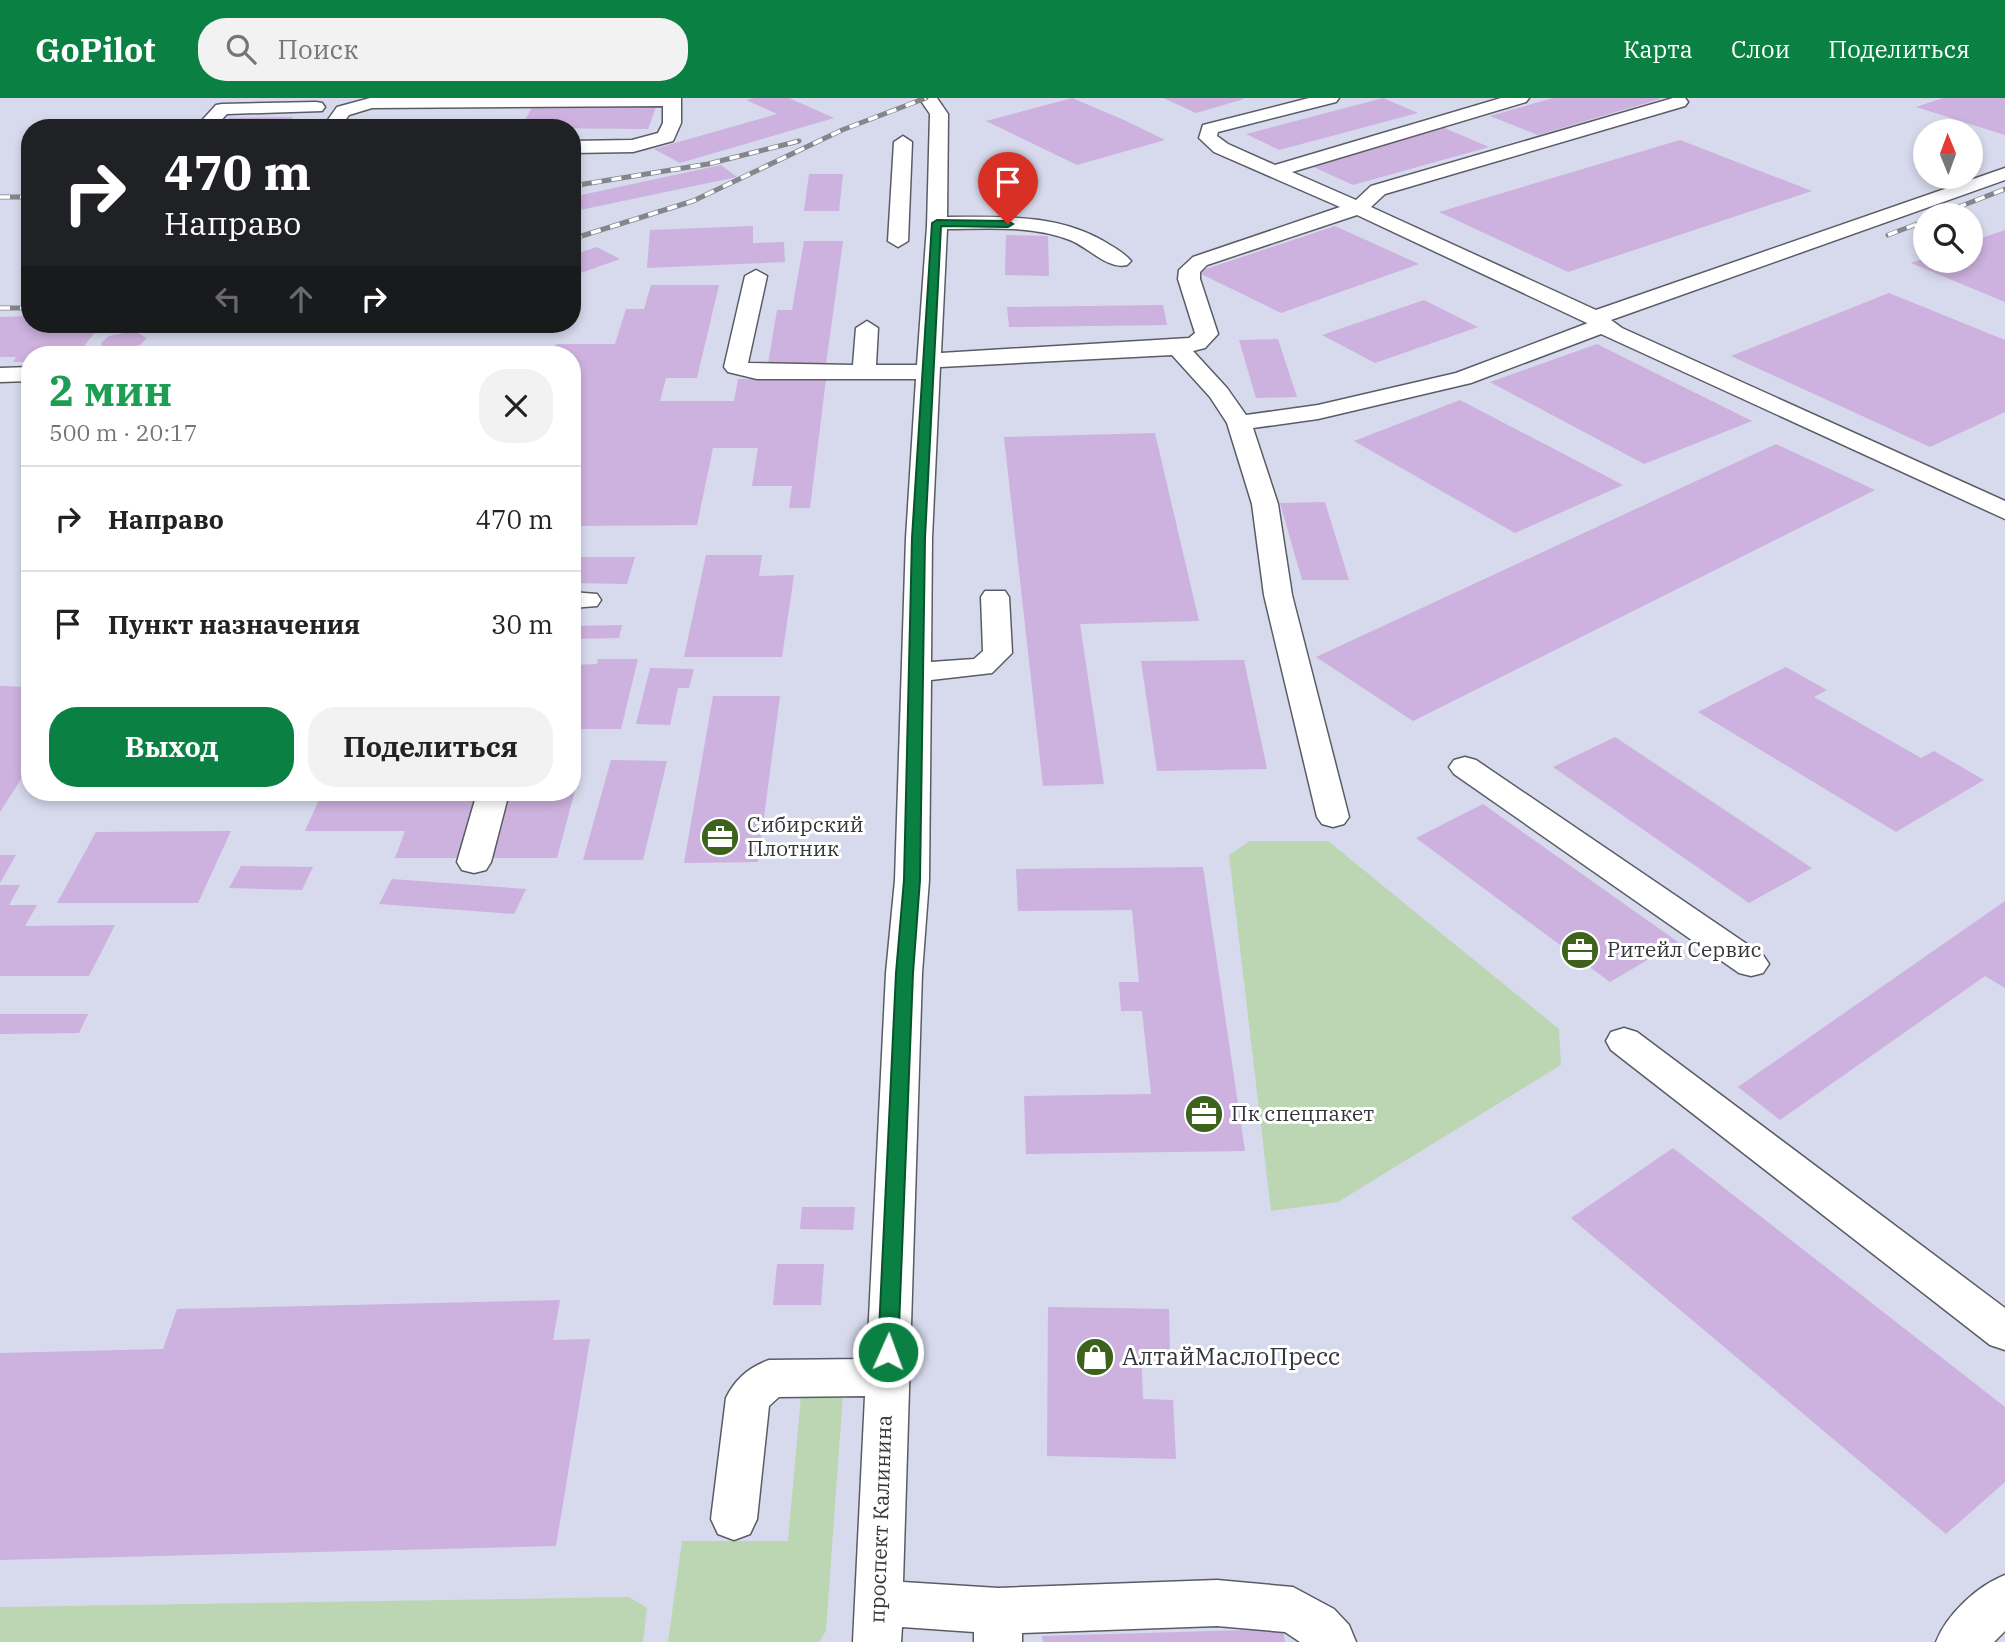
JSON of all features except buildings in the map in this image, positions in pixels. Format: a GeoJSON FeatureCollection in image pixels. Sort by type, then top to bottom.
{"type":"FeatureCollection","features":[{"type":"Feature","properties":{"kind":"street"},"geometry":{"type":"LineString","coordinates":[[306,119],[316,107],[333,98]]}},
{"type":"Feature","properties":{"kind":"street","name":"проспект Калинина"},"geometry":{"type":"LineString","coordinates":[[877,1623],[904,973],[912,880],[916,672],[916,368],[937,223],[939,114],[928,98]]}},
{"type":"Feature","properties":{"kind":"street"},"geometry":{"type":"LineString","coordinates":[[1329,98],[1209,130],[1208,138],[1221,148],[1358,208],[1599,321],[1614,333],[2005,511]]}},
{"type":"Feature","properties":{"kind":"street"},"geometry":{"type":"LineString","coordinates":[[1274,171],[1521,98]]}},
{"type":"Feature","properties":{"kind":"street"},"geometry":{"type":"LineString","coordinates":[[337,119],[343,111],[371,103],[672,100],[672,123],[666,137],[633,146],[581,147]]}},
{"type":"Feature","properties":{"kind":"street"},"geometry":{"type":"LineString","coordinates":[[756,276],[736,367],[757,372],[864,380],[893,386],[916,368],[1178,348],[1197,343],[1207,334],[1189,279],[1189,270],[1200,261],[1358,208],[1378,190],[1679,102]]}},
{"type":"Feature","properties":{"kind":"street"},"geometry":{"type":"LineString","coordinates":[[213,119],[222,109],[316,107]]}},
{"type":"Feature","properties":{"kind":"street"},"geometry":{"type":"LineString","coordinates":[[898,242],[903,142]]}},
{"type":"Feature","properties":{"kind":"street"},"geometry":{"type":"LineString","coordinates":[[1238,423],[1318,412],[1463,378],[1599,321],[2005,174]]}},
{"type":"Feature","properties":{"kind":"street"},"geometry":{"type":"LineString","coordinates":[[937,223],[1020,225],[1056,229],[1091,242],[1120,261]]}},
{"type":"Feature","properties":{"kind":"street"},"geometry":{"type":"LineString","coordinates":[[864,380],[867,328]]}},
{"type":"Feature","properties":{"kind":"street"},"geometry":{"type":"LineString","coordinates":[[1178,348],[1219,393],[1238,423],[1265,505],[1278,595],[1334,817]]}},
{"type":"Feature","properties":{"kind":"street"},"geometry":{"type":"LineString","coordinates":[[0,374],[21,374]]}},
{"type":"Feature","properties":{"kind":"street"},"geometry":{"type":"LineString","coordinates":[[916,672],[982,667],[998,653],[995,597]]}},
{"type":"Feature","properties":{"kind":"street"},"geometry":{"type":"LineString","coordinates":[[1465,767],[1751,964]]}},
{"type":"Feature","properties":{"kind":"street"},"geometry":{"type":"LineString","coordinates":[[474,862],[491,801]]}},
{"type":"Feature","properties":{"kind":"street"},"geometry":{"type":"LineString","coordinates":[[1623,1041],[2005,1332]]}},
{"type":"Feature","properties":{"kind":"street"},"geometry":{"type":"LineString","coordinates":[[734,1519],[748,1398],[769,1380],[887,1377]]}},
{"type":"Feature","properties":{"kind":"street"},"geometry":{"type":"LineString","coordinates":[[1960,1642],[2005,1598]]}},
{"type":"Feature","properties":{"kind":"street"},"geometry":{"type":"LineString","coordinates":[[877,1623],[998,1627],[1217,1603],[1293,1610],[1317,1625],[1332,1642]]}},
{"type":"Feature","properties":{"kind":"shaded area"},"geometry":{"type":"Polygon","coordinates":[[[0,98],[2005,98],[2005,1642],[0,1642],[0,98]]]}},
{"type":"Feature","properties":{"kind":"green space"},"geometry":{"type":"Polygon","coordinates":[[[1250,841],[1328,841],[1559,1029],[1561,1065],[1338,1202],[1271,1211],[1229,855],[1250,841]]]}},
{"type":"Feature","properties":{"kind":"green space"},"geometry":{"type":"Polygon","coordinates":[[[843,1394],[826,1631],[819,1642],[668,1642],[682,1541],[788,1541],[801,1395],[843,1394]]]}},
{"type":"Feature","properties":{"kind":"green space"},"geometry":{"type":"Polygon","coordinates":[[[629,1597],[647,1608],[643,1642],[0,1642],[0,1607],[629,1597]]]}},
{"type":"Feature","properties":{"kind":"railway"},"geometry":{"type":"LineString","coordinates":[[581,236],[693,201],[842,130],[926,98]]}},
{"type":"Feature","properties":{"kind":"railway"},"geometry":{"type":"LineString","coordinates":[[581,185],[708,164],[799,141]]}},
{"type":"Feature","properties":{"kind":"railway"},"geometry":{"type":"LineString","coordinates":[[1969,203],[2005,189]]}},
{"type":"Feature","properties":{"kind":"railway"},"geometry":{"type":"LineString","coordinates":[[0,197],[21,197]]}},
{"type":"Feature","properties":{"kind":"railway"},"geometry":{"type":"LineString","coordinates":[[1888,235],[1913,226]]}},
{"type":"Feature","properties":{"kind":"railway"},"geometry":{"type":"LineString","coordinates":[[0,308],[21,308]]}},
{"type":"Feature","properties":{"kind":"place","name":"Сибирский Плотник"},"geometry":{"type":"Point","coordinates":[720,837]}},
{"type":"Feature","properties":{"kind":"place","name":"Ритейл Сервис"},"geometry":{"type":"Point","coordinates":[1580,950]}},
{"type":"Feature","properties":{"kind":"place","name":"Пк спецпакет"},"geometry":{"type":"Point","coordinates":[1204,1114]}},
{"type":"Feature","properties":{"kind":"place","name":"АлтайМаслоПресс"},"geometry":{"type":"Point","coordinates":[1095,1357]}},
{"type":"Feature","properties":{"kind":"route"},"geometry":{"type":"LineString","coordinates":[[888,1352],[904,973],[912,880],[919,538],[927,361],[937,223],[1008,224]]}}]}
